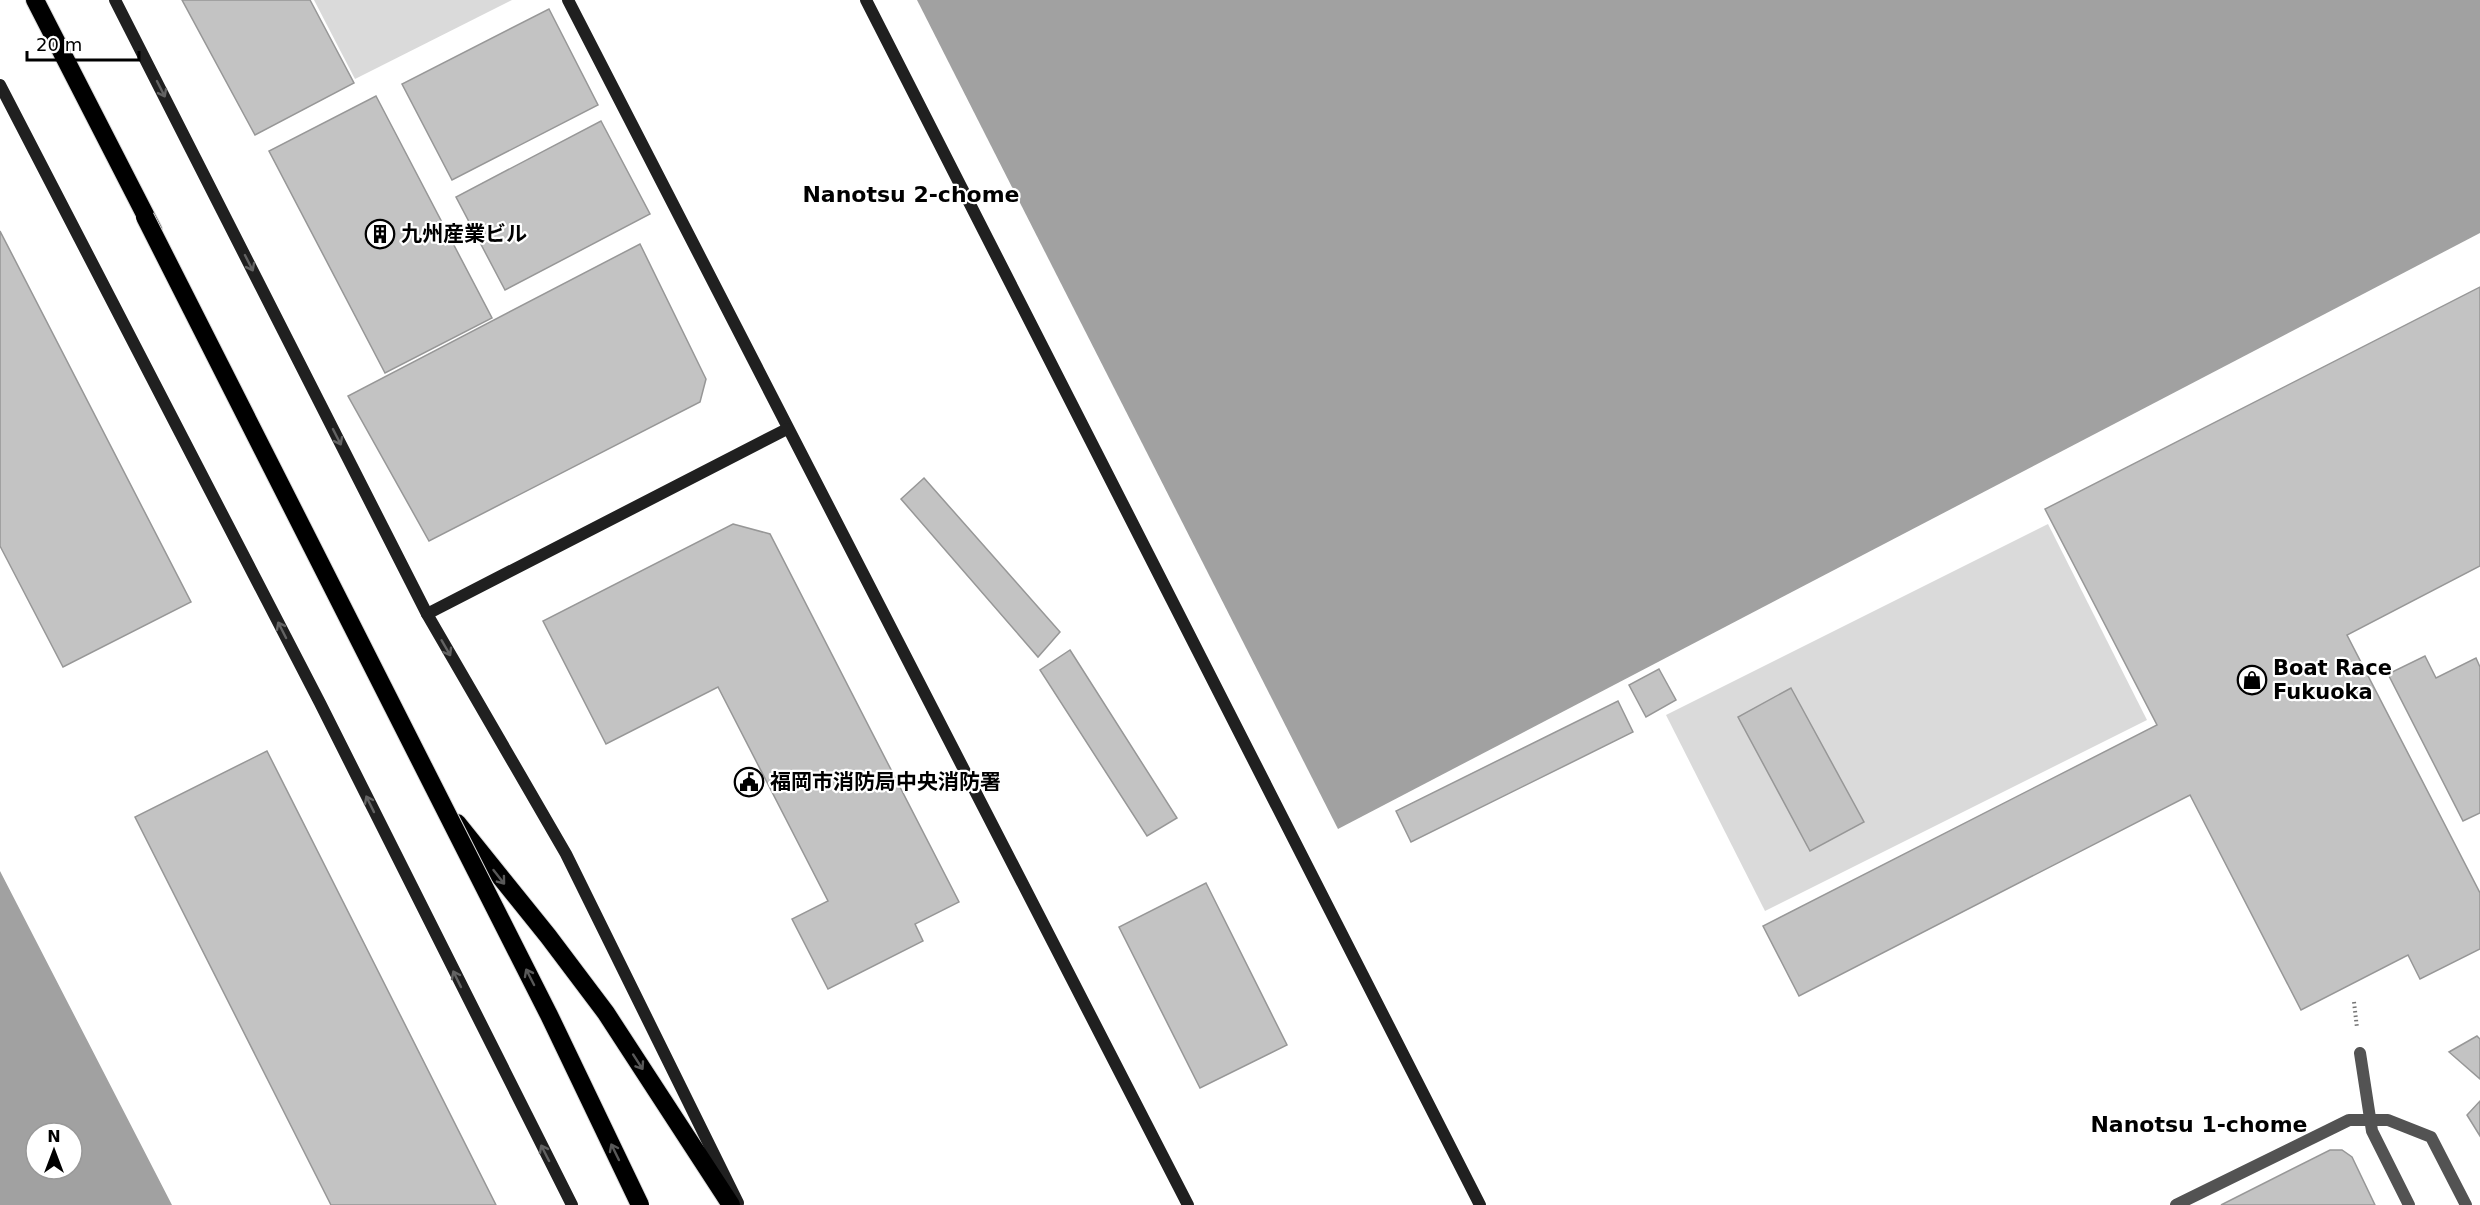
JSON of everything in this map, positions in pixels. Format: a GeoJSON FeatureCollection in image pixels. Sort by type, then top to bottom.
{"type":"FeatureCollection","features":[{"type":"Feature","properties":{"kind":"highway"},"geometry":{"type":"LineString","coordinates":[[34,0],[179,282],[274,480],[424,780],[606,1013],[731,1205]]}},
{"type":"Feature","properties":{"kind":"highway"},"geometry":{"type":"LineString","coordinates":[[34,0],[544,1004],[640,1205]]}},
{"type":"Feature","properties":{"kind":"street"},"geometry":{"type":"LineString","coordinates":[[115,0],[427,614],[566,854],[739,1205]]}},
{"type":"Feature","properties":{"kind":"street"},"geometry":{"type":"LineString","coordinates":[[568,0],[1188,1205]]}},
{"type":"Feature","properties":{"kind":"street"},"geometry":{"type":"LineString","coordinates":[[866,0],[1480,1205]]}},
{"type":"Feature","properties":{"kind":"street"},"geometry":{"type":"LineString","coordinates":[[0,85],[320,704],[572,1205]]}},
{"type":"Feature","properties":{"kind":"street"},"geometry":{"type":"LineString","coordinates":[[427,614],[787,429]]}},
{"type":"Feature","properties":{"kind":"street"},"geometry":{"type":"LineString","coordinates":[[2360,1053],[2372,1131],[2409,1205]]}},
{"type":"Feature","properties":{"kind":"street"},"geometry":{"type":"LineString","coordinates":[[2176,1205],[2349,1120],[2388,1120],[2431,1137],[2466,1205]]}},
{"type":"Feature","properties":{"kind":"shaded area"},"geometry":{"type":"Polygon","coordinates":[[[314,0],[512,0],[355,79],[314,0]]]}},
{"type":"Feature","properties":{"kind":"shaded area"},"geometry":{"type":"Polygon","coordinates":[[[917,0],[2480,0],[2480,233],[1338,829],[917,0]]]}},
{"type":"Feature","properties":{"kind":"shaded area"},"geometry":{"type":"Polygon","coordinates":[[[2048,524],[2147,720],[1765,911],[1666,715],[2048,524]]]}},
{"type":"Feature","properties":{"kind":"shaded area"},"geometry":{"type":"Polygon","coordinates":[[[0,871],[172,1205],[0,1205],[0,871]]]}},
{"type":"Feature","properties":{"kind":"building"},"geometry":{"type":"Polygon","coordinates":[[[182,0],[310,0],[354,83],[255,135],[182,0]]]}},
{"type":"Feature","properties":{"kind":"building"},"geometry":{"type":"Polygon","coordinates":[[[549,9],[598,105],[452,180],[402,84],[549,9]]]}},
{"type":"Feature","properties":{"kind":"building","name":"九州産業ビル"},"geometry":{"type":"Polygon","coordinates":[[[376,96],[492,318],[385,373],[269,151],[376,96]]]}},
{"type":"Feature","properties":{"kind":"building"},"geometry":{"type":"Polygon","coordinates":[[[601,121],[650,214],[505,290],[456,197],[601,121]]]}},
{"type":"Feature","properties":{"kind":"building"},"geometry":{"type":"Polygon","coordinates":[[[0,231],[191,602],[63,667],[0,546],[0,231]]]}},
{"type":"Feature","properties":{"kind":"building"},"geometry":{"type":"Polygon","coordinates":[[[640,244],[706,379],[700,402],[429,541],[348,396],[640,244]]]}},
{"type":"Feature","properties":{"kind":"building","name":"Boat Race Fukuoka"},"geometry":{"type":"Polygon","coordinates":[[[2480,287],[2480,566],[2347,635],[2480,893],[2480,949],[2420,979],[2408,955],[2301,1010],[2190,795],[1799,996],[1763,926],[2157,725],[2045,509],[2480,287]]]}},
{"type":"Feature","properties":{"kind":"building"},"geometry":{"type":"Polygon","coordinates":[[[924,478],[1060,632],[1038,657],[901,499],[924,478]]]}},
{"type":"Feature","properties":{"kind":"building"},"geometry":{"type":"Polygon","coordinates":[[[733,524],[770,534],[959,902],[915,924],[923,941],[828,989],[792,919],[828,901],[718,687],[606,744],[543,621],[733,524]]]}},
{"type":"Feature","properties":{"kind":"building"},"geometry":{"type":"Polygon","coordinates":[[[1070,650],[1177,818],[1147,836],[1040,670],[1070,650]]]}},
{"type":"Feature","properties":{"kind":"building"},"geometry":{"type":"Polygon","coordinates":[[[2425,656],[2436,678],[2476,658],[2480,667],[2480,813],[2463,821],[2388,674],[2425,656]]]}},
{"type":"Feature","properties":{"kind":"building"},"geometry":{"type":"Polygon","coordinates":[[[1659,669],[1676,700],[1646,717],[1629,685],[1659,669]]]}},
{"type":"Feature","properties":{"kind":"building"},"geometry":{"type":"Polygon","coordinates":[[[1791,688],[1864,822],[1810,851],[1738,717],[1791,688]]]}},
{"type":"Feature","properties":{"kind":"building"},"geometry":{"type":"Polygon","coordinates":[[[1618,701],[1633,732],[1411,842],[1396,811],[1618,701]]]}},
{"type":"Feature","properties":{"kind":"building"},"geometry":{"type":"Polygon","coordinates":[[[267,751],[496,1205],[331,1205],[135,817],[267,751]]]}},
{"type":"Feature","properties":{"kind":"building"},"geometry":{"type":"Polygon","coordinates":[[[1206,883],[1287,1045],[1200,1088],[1119,927],[1206,883]]]}},
{"type":"Feature","properties":{"kind":"building"},"geometry":{"type":"Polygon","coordinates":[[[2477,1036],[2480,1039],[2480,1079],[2449,1052],[2477,1036]]]}},
{"type":"Feature","properties":{"kind":"building"},"geometry":{"type":"Polygon","coordinates":[[[2480,1101],[2480,1136],[2467,1115],[2480,1101]]]}},
{"type":"Feature","properties":{"kind":"building"},"geometry":{"type":"Polygon","coordinates":[[[2330,1150],[2342,1150],[2352,1157],[2375,1205],[2221,1205],[2330,1150]]]}},
{"type":"Feature","properties":{"kind":"place","name":"九州産業ビル"},"geometry":{"type":"Point","coordinates":[380,234]}},
{"type":"Feature","properties":{"kind":"place","name":"Boat Race Fukuoka"},"geometry":{"type":"Point","coordinates":[2252,680]}},
{"type":"Feature","properties":{"kind":"place","name":"福岡市消防局中央消防署"},"geometry":{"type":"Point","coordinates":[749,782]}},
{"type":"Feature","properties":{"kind":"district","name":"Nanotsu 2-chome"},"geometry":{"type":"Point","coordinates":[911,194]}},
{"type":"Feature","properties":{"kind":"district","name":"Nanotsu 1-chome"},"geometry":{"type":"Point","coordinates":[2199,1124]}}]}
